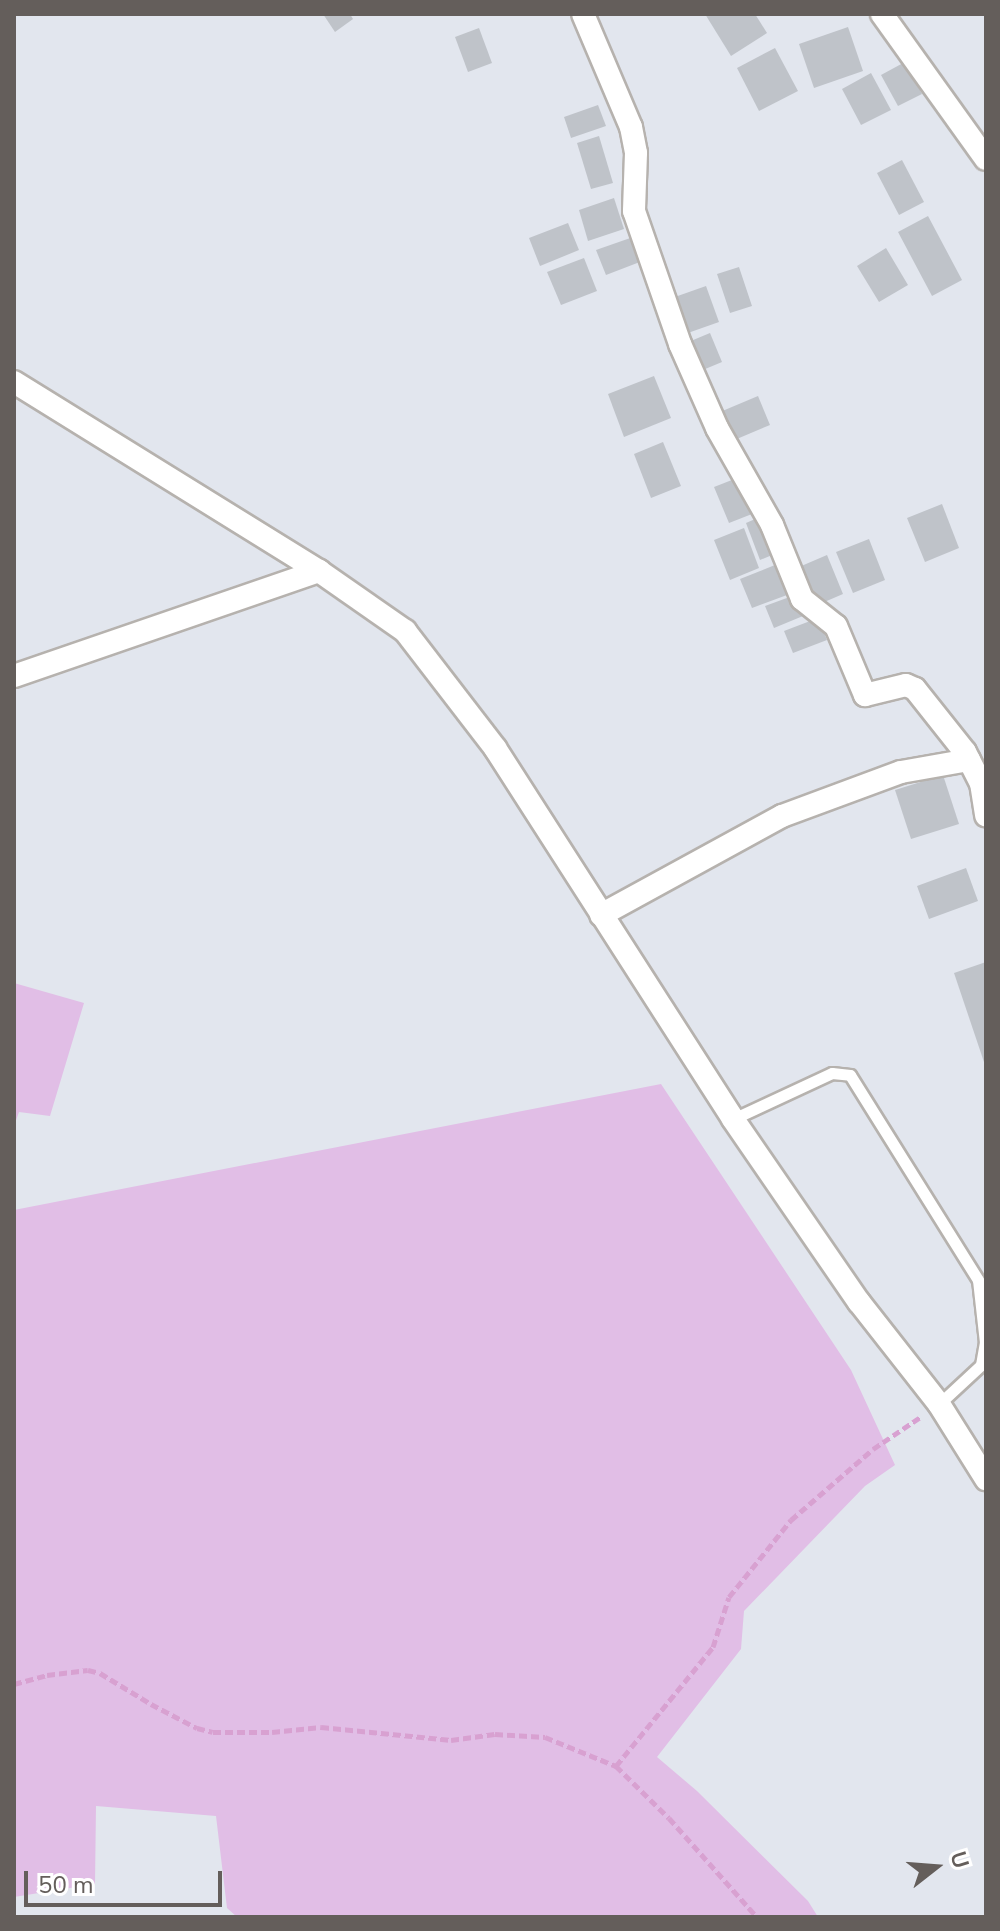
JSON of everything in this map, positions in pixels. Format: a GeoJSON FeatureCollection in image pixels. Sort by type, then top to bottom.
{"type":"FeatureCollection","features":[{"type":"Feature","properties":{"kind":"street"},"geometry":{"type":"LineString","coordinates":[[583,14],[631,127],[636,153],[634,211],[680,344],[717,428],[772,525],[802,599],[836,626],[865,695],[912,686],[969,760],[981,783],[986,816]]}},
{"type":"Feature","properties":{"kind":"street"},"geometry":{"type":"LineString","coordinates":[[882,14],[986,159]]}},
{"type":"Feature","properties":{"kind":"street"},"geometry":{"type":"LineString","coordinates":[[14,382],[319,571],[405,631],[495,748],[733,1119],[859,1302],[939,1404],[986,1479]]}},
{"type":"Feature","properties":{"kind":"street"},"geometry":{"type":"LineString","coordinates":[[14,676],[319,571]]}},
{"type":"Feature","properties":{"kind":"street"},"geometry":{"type":"LineString","coordinates":[[601,915],[782,816],[901,772],[969,760]]}},
{"type":"Feature","properties":{"kind":"lane"},"geometry":{"type":"LineString","coordinates":[[733,1119],[832,1073],[850,1075],[978,1280],[985,1342],[981,1365],[939,1404]]}},
{"type":"Feature","properties":{"kind":"path"},"geometry":{"type":"LineString","coordinates":[[616,1766],[713,1647],[729,1597],[791,1520],[873,1449],[939,1404]]}},
{"type":"Feature","properties":{"kind":"path"},"geometry":{"type":"LineString","coordinates":[[14,1684],[88,1670],[100,1673],[197,1728],[213,1732],[272,1732],[321,1727],[451,1740],[495,1734],[545,1737],[616,1766],[669,1818],[757,1917]]}},
{"type":"Feature","properties":{"kind":"shaded area"},"geometry":{"type":"Polygon","coordinates":[[[14,983],[84,1003],[50,1116],[19,1112],[14,1126],[14,983]]]}},
{"type":"Feature","properties":{"kind":"shaded area"},"geometry":{"type":"Polygon","coordinates":[[[661,1084],[851,1370],[895,1465],[865,1486],[744,1611],[741,1649],[657,1757],[697,1791],[808,1901],[818,1917],[237,1917],[227,1908],[216,1816],[96,1806],[95,1884],[14,1897],[14,1210],[661,1084]]]}},
{"type":"Feature","properties":{"kind":"building"},"geometry":{"type":"Polygon","coordinates":[[[323,14],[350,14],[353,19],[335,32],[323,14]]]}},
{"type":"Feature","properties":{"kind":"building"},"geometry":{"type":"Polygon","coordinates":[[[705,14],[755,14],[767,33],[731,56],[705,14]]]}},
{"type":"Feature","properties":{"kind":"building"},"geometry":{"type":"Polygon","coordinates":[[[848,27],[863,71],[814,88],[799,44],[848,27]]]}},
{"type":"Feature","properties":{"kind":"building"},"geometry":{"type":"Polygon","coordinates":[[[479,28],[492,63],[468,72],[455,37],[479,28]]]}},
{"type":"Feature","properties":{"kind":"building"},"geometry":{"type":"Polygon","coordinates":[[[775,48],[798,91],[759,111],[737,68],[775,48]]]}},
{"type":"Feature","properties":{"kind":"building"},"geometry":{"type":"Polygon","coordinates":[[[905,62],[922,94],[898,106],[881,75],[905,62]]]}},
{"type":"Feature","properties":{"kind":"building"},"geometry":{"type":"Polygon","coordinates":[[[871,73],[891,110],[861,125],[842,89],[871,73]]]}},
{"type":"Feature","properties":{"kind":"building"},"geometry":{"type":"Polygon","coordinates":[[[598,105],[606,126],[571,138],[564,117],[598,105]]]}},
{"type":"Feature","properties":{"kind":"building"},"geometry":{"type":"Polygon","coordinates":[[[599,136],[613,183],[591,189],[577,143],[599,136]]]}},
{"type":"Feature","properties":{"kind":"building"},"geometry":{"type":"Polygon","coordinates":[[[902,160],[924,202],[899,215],[877,173],[902,160]]]}},
{"type":"Feature","properties":{"kind":"building"},"geometry":{"type":"Polygon","coordinates":[[[614,198],[624,229],[588,241],[579,210],[614,198]]]}},
{"type":"Feature","properties":{"kind":"building"},"geometry":{"type":"Polygon","coordinates":[[[928,216],[962,280],[932,296],[898,232],[928,216]]]}},
{"type":"Feature","properties":{"kind":"building"},"geometry":{"type":"Polygon","coordinates":[[[568,223],[579,250],[540,266],[529,238],[568,223]]]}},
{"type":"Feature","properties":{"kind":"building"},"geometry":{"type":"Polygon","coordinates":[[[636,236],[645,260],[606,275],[596,250],[636,236]]]}},
{"type":"Feature","properties":{"kind":"building"},"geometry":{"type":"Polygon","coordinates":[[[886,248],[908,285],[879,302],[857,266],[886,248]]]}},
{"type":"Feature","properties":{"kind":"building"},"geometry":{"type":"Polygon","coordinates":[[[584,258],[597,291],[561,305],[547,272],[584,258]]]}},
{"type":"Feature","properties":{"kind":"building"},"geometry":{"type":"Polygon","coordinates":[[[739,267],[752,306],[730,313],[717,274],[739,267]]]}},
{"type":"Feature","properties":{"kind":"building"},"geometry":{"type":"Polygon","coordinates":[[[706,286],[719,322],[685,334],[672,298],[706,286]]]}},
{"type":"Feature","properties":{"kind":"building"},"geometry":{"type":"Polygon","coordinates":[[[710,333],[722,362],[698,372],[686,343],[710,333]]]}},
{"type":"Feature","properties":{"kind":"building"},"geometry":{"type":"Polygon","coordinates":[[[654,376],[671,418],[624,437],[608,394],[654,376]]]}},
{"type":"Feature","properties":{"kind":"building"},"geometry":{"type":"Polygon","coordinates":[[[758,396],[770,425],[732,441],[720,412],[758,396]]]}},
{"type":"Feature","properties":{"kind":"building"},"geometry":{"type":"Polygon","coordinates":[[[663,442],[681,486],[651,498],[634,454],[663,442]]]}},
{"type":"Feature","properties":{"kind":"building"},"geometry":{"type":"Polygon","coordinates":[[[737,478],[752,514],[729,523],[714,487],[737,478]]]}},
{"type":"Feature","properties":{"kind":"building"},"geometry":{"type":"Polygon","coordinates":[[[942,504],[959,548],[925,562],[907,518],[942,504]]]}},
{"type":"Feature","properties":{"kind":"building"},"geometry":{"type":"Polygon","coordinates":[[[762,516],[777,553],[760,560],[746,523],[762,516]]]}},
{"type":"Feature","properties":{"kind":"building"},"geometry":{"type":"Polygon","coordinates":[[[744,528],[759,568],[730,580],[714,540],[744,528]]]}},
{"type":"Feature","properties":{"kind":"building"},"geometry":{"type":"Polygon","coordinates":[[[869,539],[885,580],[853,593],[836,552],[869,539]]]}},
{"type":"Feature","properties":{"kind":"building"},"geometry":{"type":"Polygon","coordinates":[[[827,555],[843,594],[815,606],[799,567],[827,555]]]}},
{"type":"Feature","properties":{"kind":"building"},"geometry":{"type":"Polygon","coordinates":[[[775,565],[787,595],[752,608],[740,579],[775,565]]]}},
{"type":"Feature","properties":{"kind":"building"},"geometry":{"type":"Polygon","coordinates":[[[795,595],[803,616],[774,628],[765,606],[795,595]]]}},
{"type":"Feature","properties":{"kind":"building"},"geometry":{"type":"Polygon","coordinates":[[[818,618],[827,640],[793,653],[784,631],[818,618]]]}},
{"type":"Feature","properties":{"kind":"building"},"geometry":{"type":"Polygon","coordinates":[[[943,775],[959,824],[911,839],[895,790],[943,775]]]}},
{"type":"Feature","properties":{"kind":"building"},"geometry":{"type":"Polygon","coordinates":[[[966,868],[978,901],[929,919],[917,886],[966,868]]]}},
{"type":"Feature","properties":{"kind":"building"},"geometry":{"type":"Polygon","coordinates":[[[986,962],[986,1065],[985,1065],[954,973],[986,962]]]}}]}
